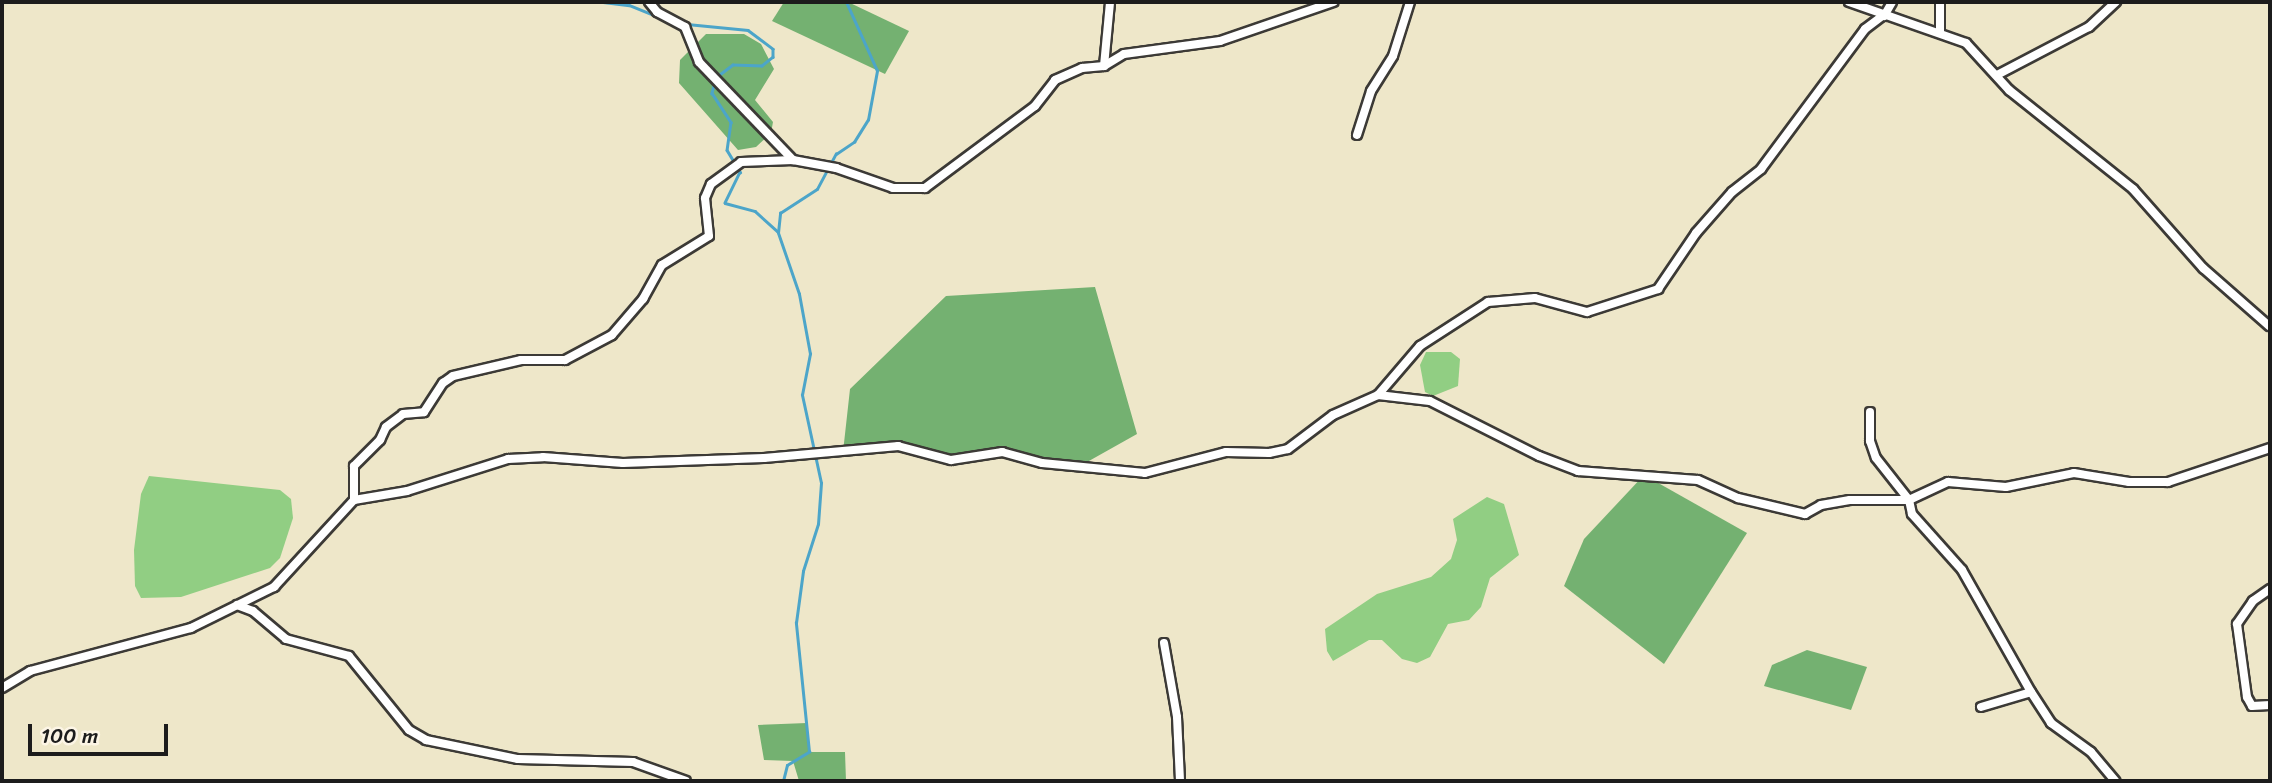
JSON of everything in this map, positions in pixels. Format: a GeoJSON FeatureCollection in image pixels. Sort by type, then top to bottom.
{"type":"FeatureCollection","features":[{"type":"Feature","properties":{"kind":"street"},"geometry":{"type":"LineString","coordinates":[[649,2],[657,12],[685,27],[699,62],[793,160]]}},
{"type":"Feature","properties":{"kind":"street"},"geometry":{"type":"LineString","coordinates":[[1104,66],[1110,2]]}},
{"type":"Feature","properties":{"kind":"street"},"geometry":{"type":"LineString","coordinates":[[354,500],[354,466],[393,420],[424,412],[443,383],[453,376],[521,360],[565,360],[599,345],[643,299],[662,265],[709,236],[705,198],[711,184],[741,162],[793,160],[836,168],[893,188],[925,188],[1035,106],[1055,80],[1082,68],[1104,66],[1124,54],[1220,41],[1333,2]]}},
{"type":"Feature","properties":{"kind":"street"},"geometry":{"type":"LineString","coordinates":[[1357,135],[1371,91],[1393,56],[1410,2]]}},
{"type":"Feature","properties":{"kind":"street"},"geometry":{"type":"LineString","coordinates":[[1849,2],[1966,43],[2018,98],[2133,189],[2203,268],[2269,326]]}},
{"type":"Feature","properties":{"kind":"street"},"geometry":{"type":"LineString","coordinates":[[2,688],[30,671],[191,628],[274,587],[290,573],[354,500],[407,491],[508,459],[543,457],[623,463],[764,458],[898,446],[951,460],[1002,452],[1042,463],[1157,472],[1226,452],[1269,453],[1288,449],[1333,415],[1378,396],[1420,346],[1488,302],[1535,298],[1587,312],[1658,289],[1696,233],[1732,192],[1761,170],[1865,29],[1883,16],[1892,2]]}},
{"type":"Feature","properties":{"kind":"street"},"geometry":{"type":"LineString","coordinates":[[1940,2],[1940,33]]}},
{"type":"Feature","properties":{"kind":"street"},"geometry":{"type":"LineString","coordinates":[[1997,75],[2089,27],[2116,2]]}},
{"type":"Feature","properties":{"kind":"street"},"geometry":{"type":"LineString","coordinates":[[1378,396],[1430,401],[1539,457],[1578,471],[1665,474],[1698,480],[1738,498],[1805,514],[1821,505],[1850,500],[1909,500],[1948,482],[2006,487],[2074,473],[2129,482],[2168,482],[2270,448]]}},
{"type":"Feature","properties":{"kind":"street"},"geometry":{"type":"LineString","coordinates":[[1870,412],[1870,441],[1876,458],[1909,500],[1912,513],[1962,570],[2051,723],[2091,752],[2115,781]]}},
{"type":"Feature","properties":{"kind":"street"},"geometry":{"type":"LineString","coordinates":[[2270,589],[2253,601],[2237,624],[2247,697],[2252,706],[2270,705]]}},
{"type":"Feature","properties":{"kind":"street"},"geometry":{"type":"LineString","coordinates":[[237,605],[253,611],[286,639],[349,656],[409,730],[426,740],[518,759],[633,762],[686,781]]}},
{"type":"Feature","properties":{"kind":"street"},"geometry":{"type":"LineString","coordinates":[[1164,643],[1177,717],[1180,781]]}},
{"type":"Feature","properties":{"kind":"street"},"geometry":{"type":"LineString","coordinates":[[1981,707],[2031,692]]}},
{"type":"Feature","properties":{"kind":"green space"},"geometry":{"type":"Polygon","coordinates":[[[784,2],[848,2],[909,31],[885,74],[772,21],[784,2]]]}},
{"type":"Feature","properties":{"kind":"green space"},"geometry":{"type":"Polygon","coordinates":[[[706,34],[744,34],[761,44],[774,69],[755,100],[773,122],[771,133],[756,147],[738,150],[679,83],[680,60],[706,34]]]}},
{"type":"Feature","properties":{"kind":"green space"},"geometry":{"type":"Polygon","coordinates":[[[1095,287],[1137,434],[1080,466],[1042,463],[1008,451],[975,458],[938,456],[898,443],[843,452],[850,389],[946,296],[1095,287]]]}},
{"type":"Feature","properties":{"kind":"green space"},"geometry":{"type":"Polygon","coordinates":[[[1426,352],[1451,352],[1460,359],[1458,386],[1433,396],[1425,392],[1420,365],[1426,352]]]}},
{"type":"Feature","properties":{"kind":"green space"},"geometry":{"type":"Polygon","coordinates":[[[1644,475],[1747,533],[1664,664],[1564,586],[1584,539],[1644,475]]]}},
{"type":"Feature","properties":{"kind":"green space"},"geometry":{"type":"Polygon","coordinates":[[[149,476],[280,490],[291,499],[293,518],[280,558],[270,568],[181,597],[141,598],[135,586],[134,550],[141,494],[149,476]]]}},
{"type":"Feature","properties":{"kind":"green space"},"geometry":{"type":"Polygon","coordinates":[[[1487,497],[1504,504],[1519,555],[1490,578],[1481,607],[1469,620],[1448,624],[1430,657],[1417,663],[1402,659],[1382,640],[1369,640],[1333,661],[1327,651],[1325,629],[1377,594],[1431,577],[1451,559],[1457,540],[1453,519],[1487,497]]]}},
{"type":"Feature","properties":{"kind":"green space"},"geometry":{"type":"Polygon","coordinates":[[[1807,650],[1867,667],[1851,710],[1764,686],[1772,665],[1807,650]]]}},
{"type":"Feature","properties":{"kind":"green space"},"geometry":{"type":"Polygon","coordinates":[[[807,723],[809,752],[845,752],[846,781],[799,781],[793,761],[764,760],[758,725],[807,723]]]}},
{"type":"Feature","properties":{"kind":"waterway"},"geometry":{"type":"LineString","coordinates":[[603,2],[629,5],[666,20]]}},
{"type":"Feature","properties":{"kind":"waterway"},"geometry":{"type":"LineString","coordinates":[[783,781],[787,765],[809,752],[796,623],[803,571],[818,524],[821,483],[802,395],[810,354],[799,294],[778,233],[780,213],[817,189],[836,154],[854,142],[868,120],[877,71],[846,2]]}},
{"type":"Feature","properties":{"kind":"waterway"},"geometry":{"type":"LineString","coordinates":[[687,24],[748,30],[773,49],[773,57],[762,66],[733,65],[716,78],[712,93],[731,122],[727,150],[740,172],[725,203],[755,211],[777,231]]}}]}
